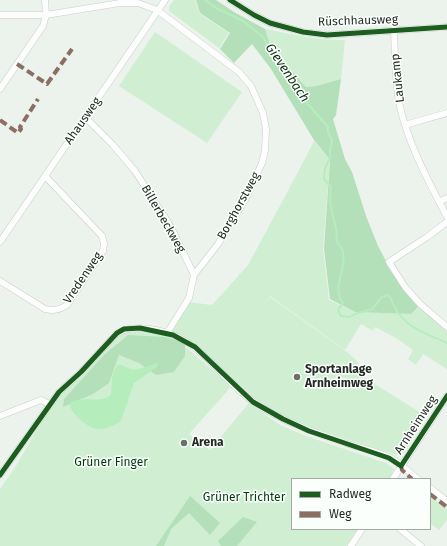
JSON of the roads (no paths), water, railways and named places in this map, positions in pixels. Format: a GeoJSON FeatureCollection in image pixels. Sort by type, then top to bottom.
{"type":"FeatureCollection","features":[{"type":"Feature","properties":{"kind":"street"},"geometry":{"type":"LineString","coordinates":[[0,89],[43,26],[46,15],[45,0]]}},
{"type":"Feature","properties":{"kind":"street","name":"Ahausweg"},"geometry":{"type":"LineString","coordinates":[[0,242],[164,0]]}},
{"type":"Feature","properties":{"kind":"street","name":"Rüschhausweg"},"geometry":{"type":"LineString","coordinates":[[230,0],[270,23],[303,32],[327,35],[447,28]]}},
{"type":"Feature","properties":{"kind":"street","name":"Borghorstweg"},"geometry":{"type":"LineString","coordinates":[[0,15],[46,15],[120,3],[138,3],[158,10],[239,72],[251,86],[263,113],[266,129],[265,151],[257,175],[231,223],[218,244],[194,274]]}},
{"type":"Feature","properties":{"kind":"street","name":"Laukamp"},"geometry":{"type":"LineString","coordinates":[[394,30],[398,90],[405,126],[419,161],[447,218]]}},
{"type":"Feature","properties":{"kind":"street"},"geometry":{"type":"LineString","coordinates":[[405,126],[447,113]]}},
{"type":"Feature","properties":{"kind":"street","name":"Billerbeckweg"},"geometry":{"type":"LineString","coordinates":[[85,118],[113,145],[134,171],[171,227],[194,274]]}},
{"type":"Feature","properties":{"kind":"street","name":"Vredenweg"},"geometry":{"type":"LineString","coordinates":[[0,281],[45,309],[54,311],[61,309],[67,305],[103,251],[104,244],[102,236],[45,176]]}},
{"type":"Feature","properties":{"kind":"street"},"geometry":{"type":"LineString","coordinates":[[439,202],[447,198]]}},
{"type":"Feature","properties":{"kind":"street"},"geometry":{"type":"LineString","coordinates":[[447,222],[389,262],[405,287],[420,304],[447,327]]}},
{"type":"Feature","properties":{"kind":"street"},"geometry":{"type":"LineString","coordinates":[[167,333],[189,298],[194,274]]}},
{"type":"Feature","properties":{"kind":"street"},"geometry":{"type":"LineString","coordinates":[[0,475],[59,392],[81,372],[117,333],[124,329],[132,328],[167,333],[183,340],[195,348],[253,402],[283,419],[309,431],[389,458],[417,478]]}},
{"type":"Feature","properties":{"kind":"street","name":"Arnheimweg"},"geometry":{"type":"LineString","coordinates":[[394,478],[447,396]]}},
{"type":"Feature","properties":{"kind":"street"},"geometry":{"type":"LineString","coordinates":[[0,416],[41,400],[49,404]]}},
{"type":"Feature","properties":{"kind":"street"},"geometry":{"type":"LineString","coordinates":[[431,489],[447,501]]}},
{"type":"Feature","properties":{"kind":"street"},"geometry":{"type":"LineString","coordinates":[[351,546],[361,530]]}},
{"type":"Feature","properties":{"kind":"street"},"geometry":{"type":"LineString","coordinates":[[401,530],[421,546]]}},
{"type":"Feature","properties":{"kind":"waterway","name":"Gievenbach"},"geometry":{"type":"LineString","coordinates":[[205,0],[216,8],[243,21],[263,37],[271,53],[291,78],[294,88],[328,127],[328,132],[332,140],[330,158],[325,168],[324,179],[331,187],[330,203],[337,240],[342,249],[344,258],[338,291],[343,303],[338,310],[341,316],[349,317],[372,309],[382,297],[387,295],[390,297],[400,315],[406,322],[420,331],[447,343]]}},
{"type":"Feature","properties":{"kind":"place","name":"Sportanlage Arnheimweg"},"geometry":{"type":"Point","coordinates":[297,377]}},
{"type":"Feature","properties":{"kind":"place","name":"Arena"},"geometry":{"type":"Point","coordinates":[184,443]}},
{"type":"Feature","properties":{"kind":"park label","name":"Grüner Finger"},"geometry":{"type":"Point","coordinates":[111,463]}},
{"type":"Feature","properties":{"kind":"park label","name":"Grüner Trichter"},"geometry":{"type":"Point","coordinates":[244,498]}}]}
